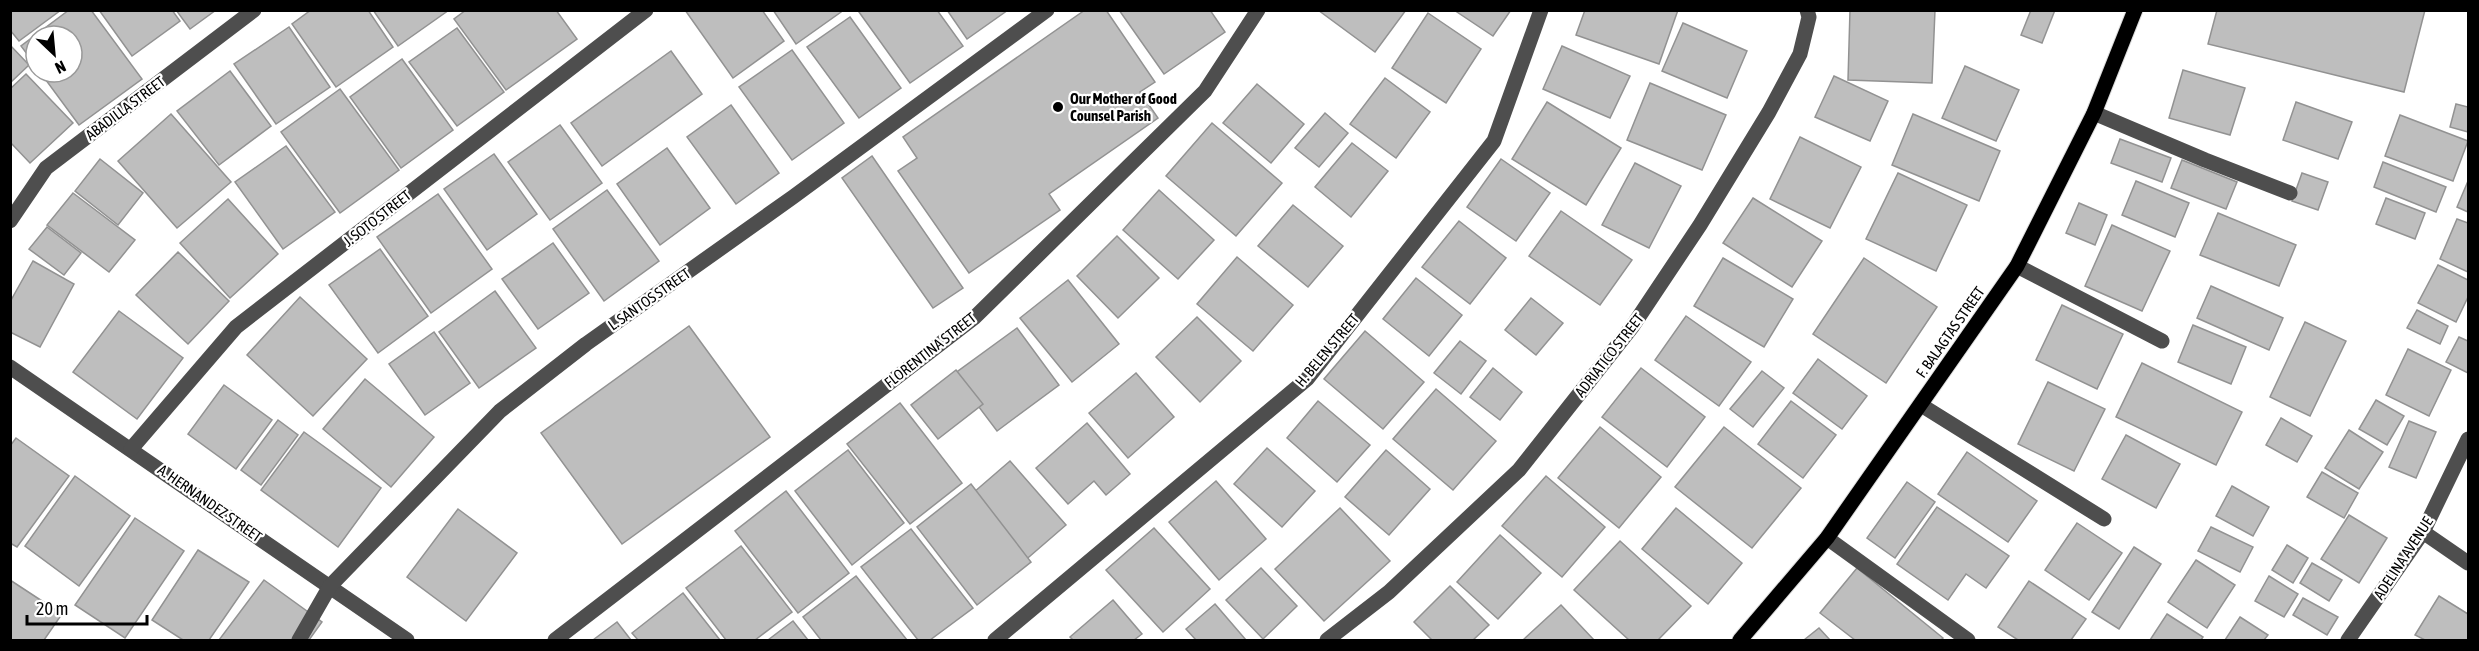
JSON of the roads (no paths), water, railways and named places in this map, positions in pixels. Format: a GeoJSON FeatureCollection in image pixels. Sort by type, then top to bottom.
{"type":"FeatureCollection","features":[{"type":"Feature","properties":{"kind":"main road","name":"F. BALAGTAS STREET"},"geometry":{"type":"LineString","coordinates":[[1740,640],[1827,537],[2017,266],[2094,113],[2135,10]]}},
{"type":"Feature","properties":{"kind":"street","name":"ABADILLA STREET"},"geometry":{"type":"LineString","coordinates":[[10,221],[46,168],[254,10]]}},
{"type":"Feature","properties":{"kind":"street","name":"J. SOTO STREET"},"geometry":{"type":"LineString","coordinates":[[131,449],[237,327],[646,10]]}},
{"type":"Feature","properties":{"kind":"street","name":"L. SANTOS STREET"},"geometry":{"type":"LineString","coordinates":[[299,640],[330,586],[500,411],[586,344],[1047,10]]}},
{"type":"Feature","properties":{"kind":"street","name":"FLORENTINA STREET"},"geometry":{"type":"LineString","coordinates":[[555,640],[975,316],[1206,91],[1258,10]]}},
{"type":"Feature","properties":{"kind":"street","name":"H. BELEN STREET"},"geometry":{"type":"LineString","coordinates":[[995,640],[1307,379],[1494,141],[1541,10]]}},
{"type":"Feature","properties":{"kind":"street","name":"ADRIATICO STREET"},"geometry":{"type":"LineString","coordinates":[[1327,640],[1389,592],[1519,470],[1632,327],[1700,225],[1769,112],[1800,54],[1809,17],[1807,10]]}},
{"type":"Feature","properties":{"kind":"street"},"geometry":{"type":"LineString","coordinates":[[2094,113],[2290,193]]}},
{"type":"Feature","properties":{"kind":"street"},"geometry":{"type":"LineString","coordinates":[[2017,266],[2162,341]]}},
{"type":"Feature","properties":{"kind":"street","name":"A. HERNANDEZ STREET"},"geometry":{"type":"LineString","coordinates":[[10,367],[407,640]]}},
{"type":"Feature","properties":{"kind":"street"},"geometry":{"type":"LineString","coordinates":[[1921,405],[2104,519]]}},
{"type":"Feature","properties":{"kind":"street","name":"ADELINA AVENUE"},"geometry":{"type":"LineString","coordinates":[[2348,640],[2423,532],[2469,439]]}},
{"type":"Feature","properties":{"kind":"street"},"geometry":{"type":"LineString","coordinates":[[2423,532],[2469,563]]}},
{"type":"Feature","properties":{"kind":"street"},"geometry":{"type":"LineString","coordinates":[[1827,537],[1968,640]]}},
{"type":"Feature","properties":{"kind":"place","name":"Our Mother of Good Counsel Parish"},"geometry":{"type":"Point","coordinates":[1058,107]}}]}
